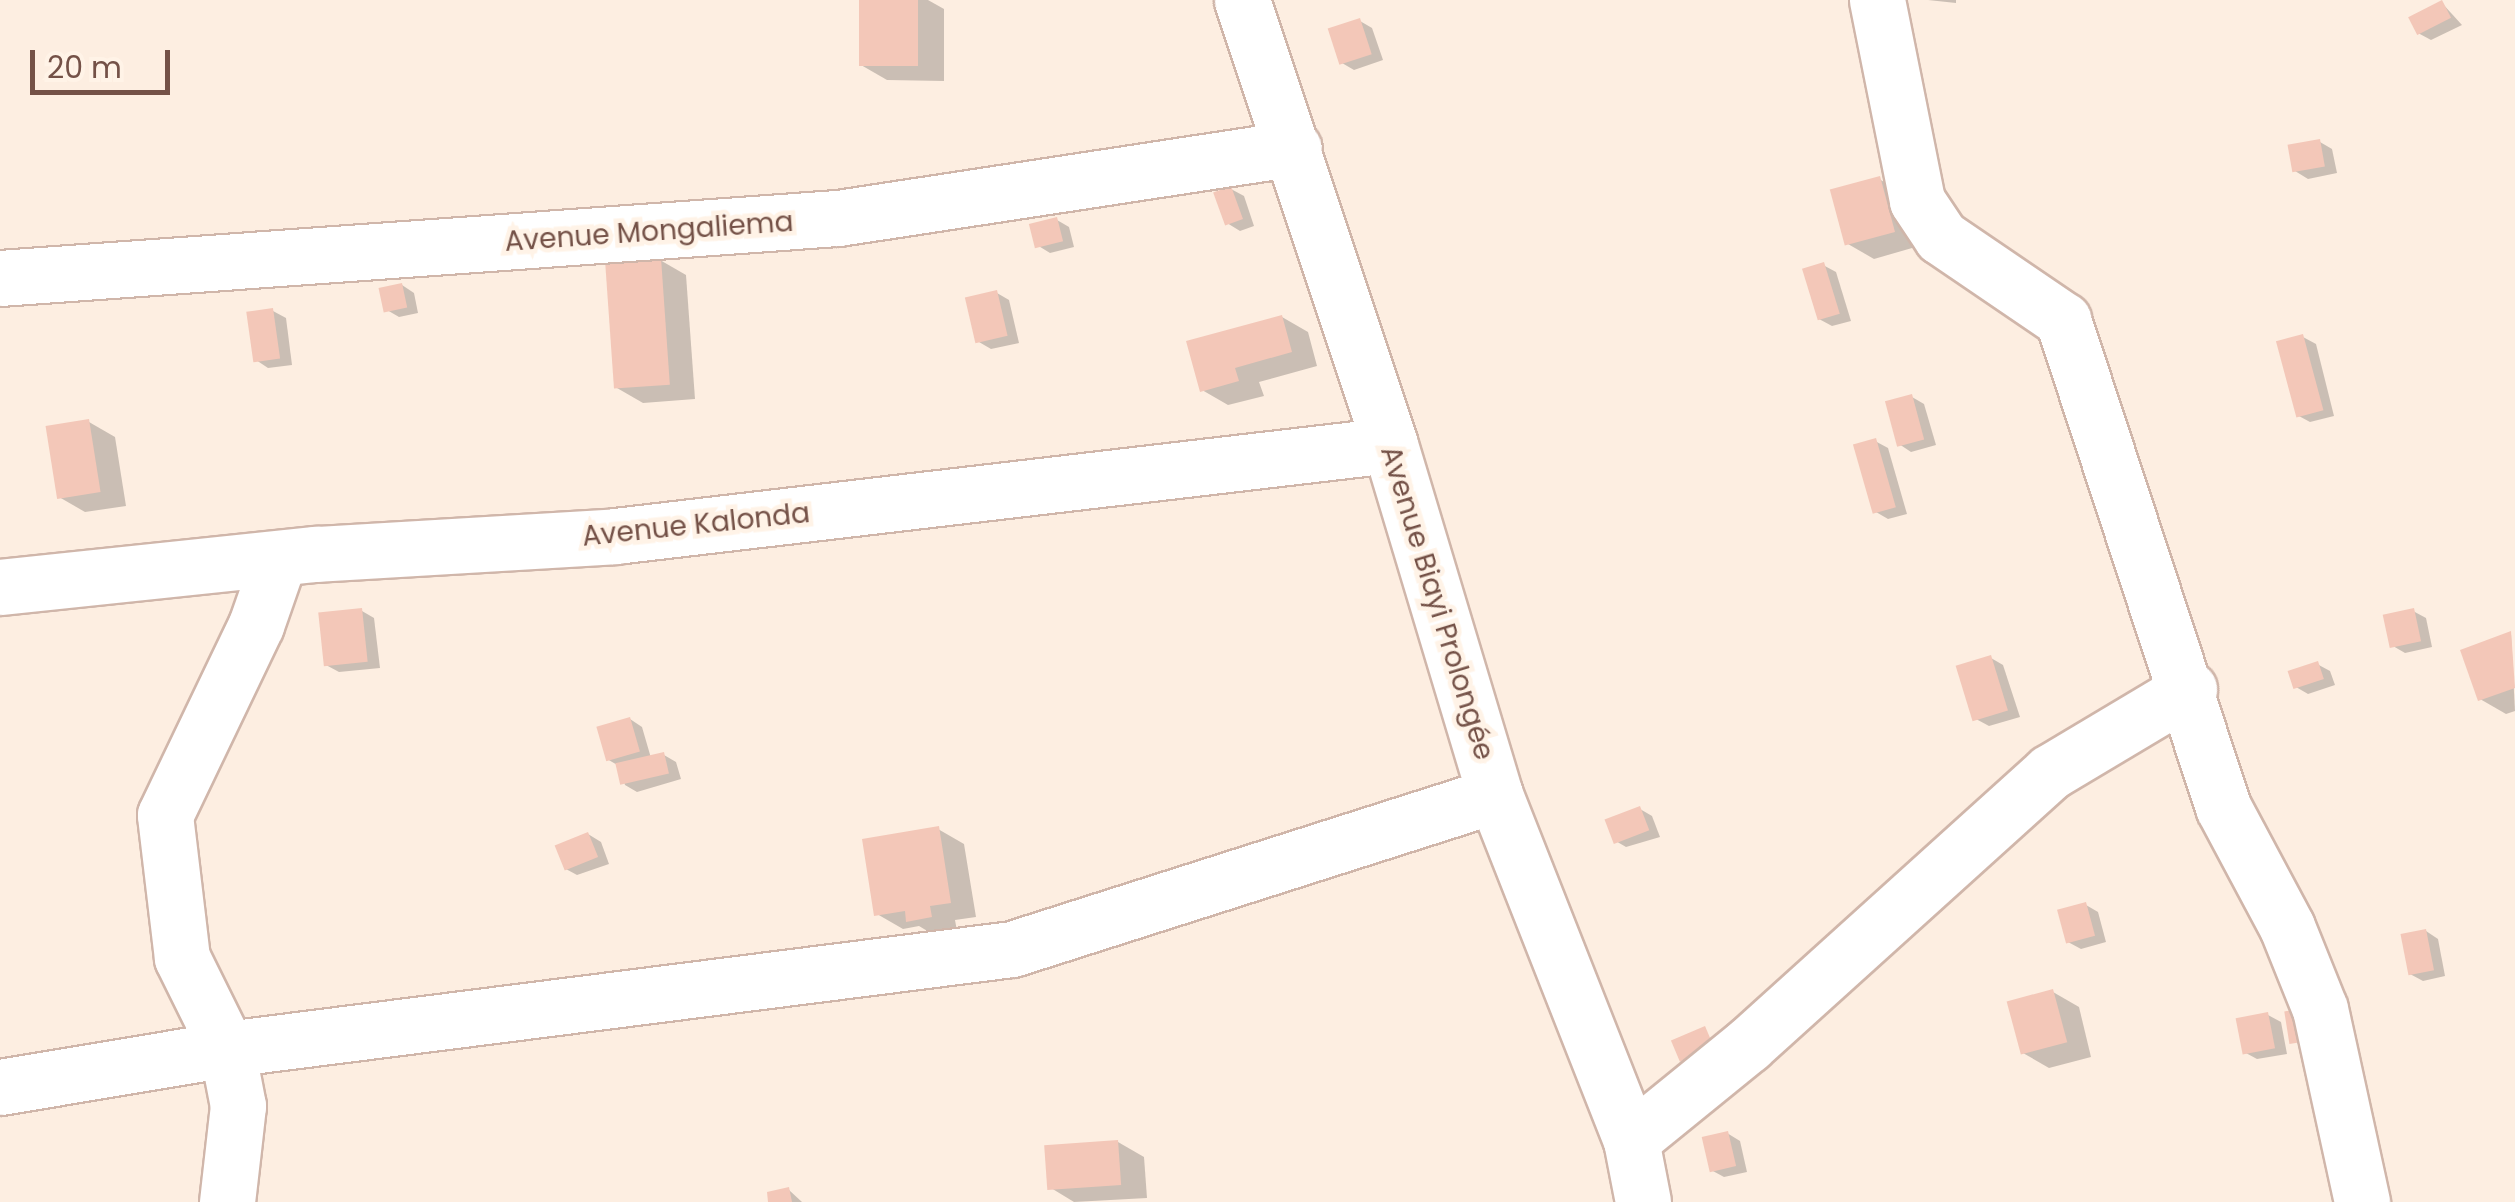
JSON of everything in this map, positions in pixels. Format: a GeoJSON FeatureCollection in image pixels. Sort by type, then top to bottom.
{"type":"FeatureCollection","features":[{"type":"Feature","properties":{"kind":"street","name":"Avenue Biayi Prolongée"},"geometry":{"type":"LineString","coordinates":[[1242,0],[1390,445],[1495,795],[1631,1140],[1643,1202]]}},
{"type":"Feature","properties":{"kind":"street"},"geometry":{"type":"LineString","coordinates":[[1877,0],[1917,202],[1941,238],[2063,320],[2189,690],[2223,807],[2286,926],[2320,1009],[2362,1202]]}},
{"type":"Feature","properties":{"kind":"street","name":"Avenue Mongaliema"},"geometry":{"type":"LineString","coordinates":[[0,278],[838,218],[1294,148]]}},
{"type":"Feature","properties":{"kind":"street","name":"Avenue Kalonda"},"geometry":{"type":"LineString","coordinates":[[0,587],[278,560],[615,536],[1390,445]]}},
{"type":"Feature","properties":{"kind":"street"},"geometry":{"type":"LineString","coordinates":[[227,1202],[238,1106],[227,1049],[182,958],[165,815],[256,624],[278,560]]}},
{"type":"Feature","properties":{"kind":"street"},"geometry":{"type":"LineString","coordinates":[[1631,1140],[1748,1045],[2050,772],[2189,690]]}},
{"type":"Feature","properties":{"kind":"street"},"geometry":{"type":"LineString","coordinates":[[0,1086],[227,1049],[1012,949],[1495,795]]}},
{"type":"Feature","properties":{"kind":"building"},"geometry":{"type":"Polygon","coordinates":[[[859,0],[918,0],[918,66],[859,66],[859,0]]]}},
{"type":"Feature","properties":{"kind":"building"},"geometry":{"type":"Polygon","coordinates":[[[2442,0],[2451,18],[2417,35],[2408,17],[2442,0]]]}},
{"type":"Feature","properties":{"kind":"building"},"geometry":{"type":"Polygon","coordinates":[[[1360,18],[1372,54],[1339,65],[1328,29],[1360,18]]]}},
{"type":"Feature","properties":{"kind":"building"},"geometry":{"type":"Polygon","coordinates":[[[2320,139],[2325,167],[2292,172],[2288,145],[2320,139]]]}},
{"type":"Feature","properties":{"kind":"building"},"geometry":{"type":"Polygon","coordinates":[[[1880,176],[1895,232],[1845,245],[1830,189],[1880,176]]]}},
{"type":"Feature","properties":{"kind":"building"},"geometry":{"type":"Polygon","coordinates":[[[1231,186],[1243,219],[1225,225],[1213,192],[1231,186]]]}},
{"type":"Feature","properties":{"kind":"building"},"geometry":{"type":"Polygon","coordinates":[[[1057,217],[1063,241],[1035,248],[1029,224],[1057,217]]]}},
{"type":"Feature","properties":{"kind":"building"},"geometry":{"type":"Polygon","coordinates":[[[661,258],[670,385],[614,389],[605,262],[661,258]]]}},
{"type":"Feature","properties":{"kind":"building"},"geometry":{"type":"Polygon","coordinates":[[[1824,262],[1840,314],[1818,320],[1802,269],[1824,262]]]}},
{"type":"Feature","properties":{"kind":"building"},"geometry":{"type":"Polygon","coordinates":[[[402,283],[407,307],[384,312],[379,288],[402,283]]]}},
{"type":"Feature","properties":{"kind":"building"},"geometry":{"type":"Polygon","coordinates":[[[997,290],[1008,336],[975,343],[965,297],[997,290]]]}},
{"type":"Feature","properties":{"kind":"building"},"geometry":{"type":"Polygon","coordinates":[[[273,308],[280,359],[253,362],[246,312],[273,308]]]}},
{"type":"Feature","properties":{"kind":"building"},"geometry":{"type":"Polygon","coordinates":[[[1282,315],[1292,352],[1235,368],[1239,381],[1200,392],[1186,341],[1282,315]]]}},
{"type":"Feature","properties":{"kind":"building"},"geometry":{"type":"Polygon","coordinates":[[[2303,334],[2323,410],[2296,418],[2276,341],[2303,334]]]}},
{"type":"Feature","properties":{"kind":"building"},"geometry":{"type":"Polygon","coordinates":[[[1912,394],[1924,439],[1897,447],[1885,401],[1912,394]]]}},
{"type":"Feature","properties":{"kind":"building"},"geometry":{"type":"Polygon","coordinates":[[[89,419],[101,492],[57,499],[46,426],[89,419]]]}},
{"type":"Feature","properties":{"kind":"building"},"geometry":{"type":"Polygon","coordinates":[[[1876,438],[1896,507],[1873,514],[1853,445],[1876,438]]]}},
{"type":"Feature","properties":{"kind":"building"},"geometry":{"type":"Polygon","coordinates":[[[362,608],[368,662],[324,666],[318,613],[362,608]]]}},
{"type":"Feature","properties":{"kind":"building"},"geometry":{"type":"Polygon","coordinates":[[[2414,608],[2421,641],[2390,648],[2383,615],[2414,608]]]}},
{"type":"Feature","properties":{"kind":"building"},"geometry":{"type":"Polygon","coordinates":[[[2511,631],[2515,688],[2478,701],[2460,650],[2511,631]]]}},
{"type":"Feature","properties":{"kind":"building"},"geometry":{"type":"Polygon","coordinates":[[[1991,655],[2008,710],[1973,721],[1956,666],[1991,655]]]}},
{"type":"Feature","properties":{"kind":"building"},"geometry":{"type":"Polygon","coordinates":[[[2318,661],[2324,679],[2293,689],[2288,671],[2318,661]]]}},
{"type":"Feature","properties":{"kind":"building"},"geometry":{"type":"Polygon","coordinates":[[[630,717],[640,752],[606,761],[596,727],[630,717]]]}},
{"type":"Feature","properties":{"kind":"building"},"geometry":{"type":"Polygon","coordinates":[[[664,752],[669,773],[620,785],[615,763],[664,752]]]}},
{"type":"Feature","properties":{"kind":"building"},"geometry":{"type":"Polygon","coordinates":[[[1640,806],[1649,830],[1614,844],[1605,820],[1640,806]]]}},
{"type":"Feature","properties":{"kind":"building"},"geometry":{"type":"Polygon","coordinates":[[[939,826],[951,903],[930,906],[932,917],[906,922],[905,911],[874,916],[862,839],[939,826]]]}},
{"type":"Feature","properties":{"kind":"building"},"geometry":{"type":"Polygon","coordinates":[[[588,832],[598,857],[565,871],[555,845],[588,832]]]}},
{"type":"Feature","properties":{"kind":"building"},"geometry":{"type":"Polygon","coordinates":[[[2086,902],[2095,936],[2066,944],[2057,910],[2086,902]]]}},
{"type":"Feature","properties":{"kind":"building"},"geometry":{"type":"Polygon","coordinates":[[[2426,929],[2434,970],[2408,975],[2400,934],[2426,929]]]}},
{"type":"Feature","properties":{"kind":"building"},"geometry":{"type":"Polygon","coordinates":[[[2053,989],[2067,1042],[2021,1055],[2007,1001],[2053,989]]]}},
{"type":"Feature","properties":{"kind":"building"},"geometry":{"type":"Polygon","coordinates":[[[2306,1008],[2311,1041],[2289,1044],[2284,1011],[2306,1008]]]}},
{"type":"Feature","properties":{"kind":"building"},"geometry":{"type":"Polygon","coordinates":[[[2268,1012],[2275,1048],[2243,1055],[2236,1018],[2268,1012]]]}},
{"type":"Feature","properties":{"kind":"building"},"geometry":{"type":"Polygon","coordinates":[[[1705,1026],[1714,1047],[1680,1062],[1671,1040],[1705,1026]]]}},
{"type":"Feature","properties":{"kind":"building"},"geometry":{"type":"Polygon","coordinates":[[[1728,1131],[1736,1166],[1710,1172],[1702,1137],[1728,1131]]]}},
{"type":"Feature","properties":{"kind":"building"},"geometry":{"type":"Polygon","coordinates":[[[1118,1140],[1121,1185],[1047,1190],[1044,1145],[1118,1140]]]}},
{"type":"Feature","properties":{"kind":"building"},"geometry":{"type":"Polygon","coordinates":[[[789,1187],[792,1202],[768,1202],[767,1192],[789,1187]]]}}]}
